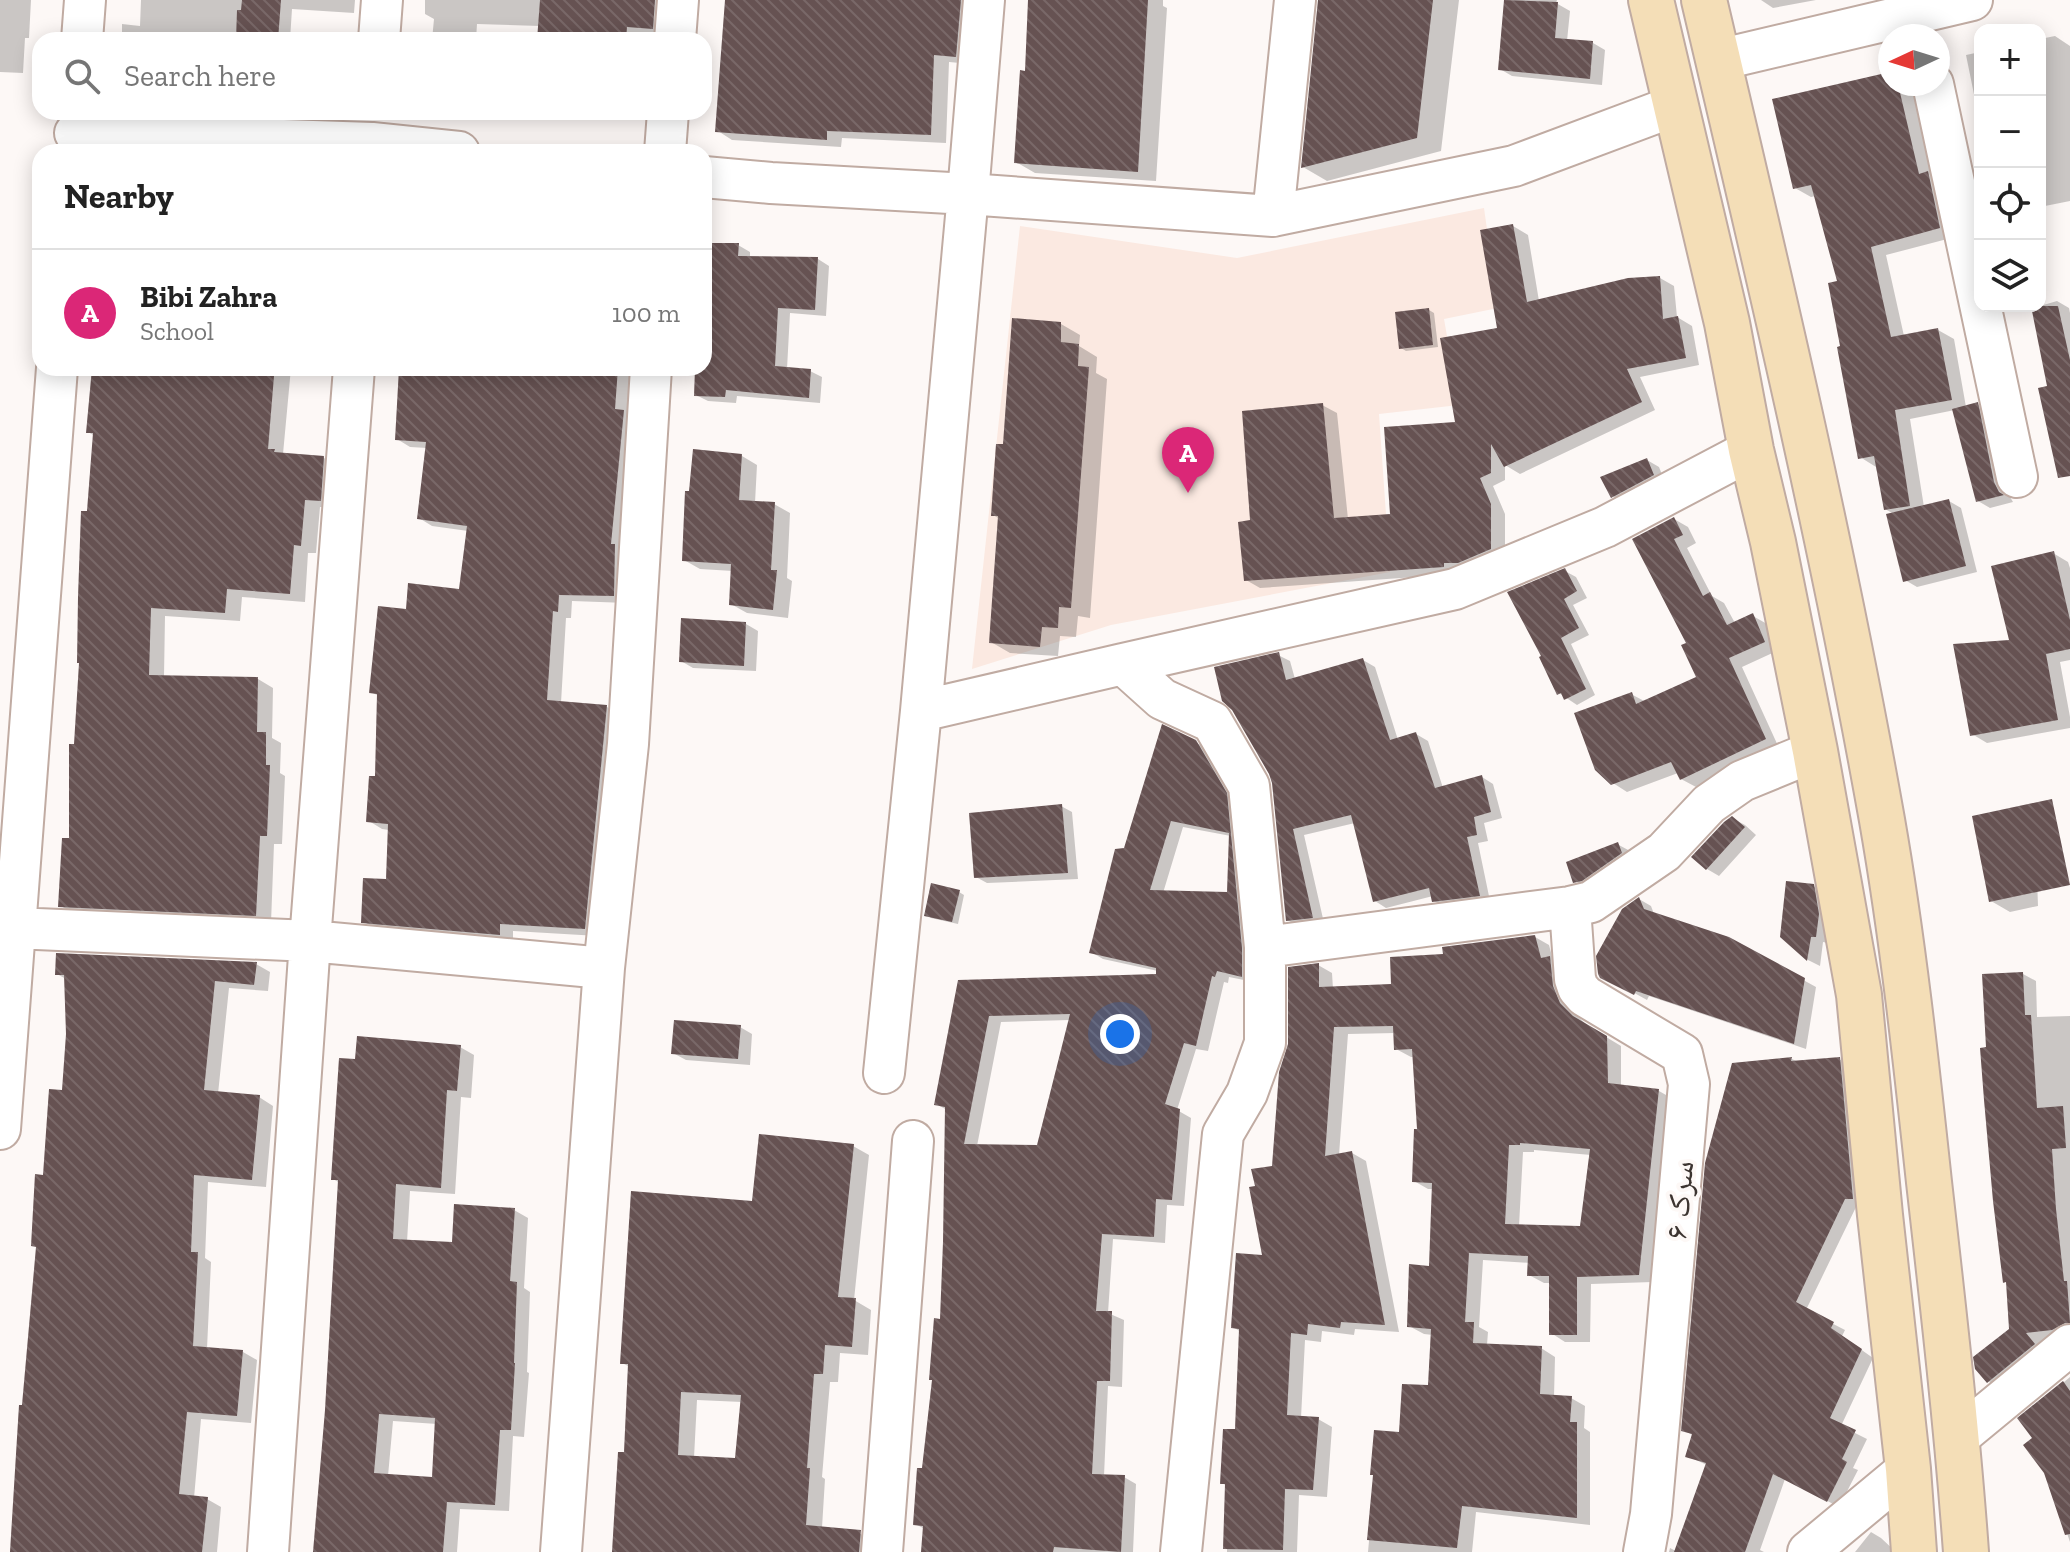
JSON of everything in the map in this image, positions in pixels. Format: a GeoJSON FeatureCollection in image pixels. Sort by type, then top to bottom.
{"type":"FeatureCollection","features":[{"type":"Feature","properties":{"kind":"street"},"geometry":{"type":"LineString","coordinates":[[83,32],[85,0]]}},
{"type":"Feature","properties":{"kind":"street"},"geometry":{"type":"LineString","coordinates":[[380,32],[382,0]]}},
{"type":"Feature","properties":{"kind":"street"},"geometry":{"type":"LineString","coordinates":[[676,32],[678,0]]}},
{"type":"Feature","properties":{"kind":"street"},"geometry":{"type":"LineString","coordinates":[[884,1073],[921,711],[984,0]]}},
{"type":"Feature","properties":{"kind":"street"},"geometry":{"type":"LineString","coordinates":[[1273,216],[1295,0]]}},
{"type":"Feature","properties":{"kind":"street"},"geometry":{"type":"LineString","coordinates":[[1651,0],[1727,323],[1751,450],[1773,542],[1859,995],[1914,1552]]}},
{"type":"Feature","properties":{"kind":"street"},"geometry":{"type":"LineString","coordinates":[[1704,0],[1809,455],[1882,821],[1908,994],[1957,1438],[1966,1552]]}},
{"type":"Feature","properties":{"kind":"street"},"geometry":{"type":"LineString","coordinates":[[1718,60],[1918,16],[1972,0]]}},
{"type":"Feature","properties":{"kind":"street"},"geometry":{"type":"LineString","coordinates":[[1936,96],[2017,477]]}},
{"type":"Feature","properties":{"kind":"street"},"geometry":{"type":"LineString","coordinates":[[712,178],[1273,216],[1514,166],[1677,105]]}},
{"type":"Feature","properties":{"kind":"street"},"geometry":{"type":"LineString","coordinates":[[666,144],[667,120]]}},
{"type":"Feature","properties":{"kind":"street"},"geometry":{"type":"LineString","coordinates":[[75,132],[372,136],[416,144]]}},
{"type":"Feature","properties":{"kind":"street"},"geometry":{"type":"LineString","coordinates":[[0,1129],[9,947],[56,376]]}},
{"type":"Feature","properties":{"kind":"street"},"geometry":{"type":"LineString","coordinates":[[268,1552],[353,376]]}},
{"type":"Feature","properties":{"kind":"street"},"geometry":{"type":"LineString","coordinates":[[561,1552],[604,968],[628,744],[651,376]]}},
{"type":"Feature","properties":{"kind":"street"},"geometry":{"type":"LineString","coordinates":[[921,711],[1455,589],[1605,527],[1751,450]]}},
{"type":"Feature","properties":{"kind":"street"},"geometry":{"type":"LineString","coordinates":[[1123,664],[1162,699],[1212,722],[1249,786],[1265,947],[1265,1043],[1247,1093],[1223,1134],[1181,1552]]}},
{"type":"Feature","properties":{"kind":"street"},"geometry":{"type":"LineString","coordinates":[[1265,947],[1591,902],[1664,852],[1709,804],[1742,781],[1815,751]]}},
{"type":"Feature","properties":{"kind":"street","name":"سرک ۶"},"geometry":{"type":"LineString","coordinates":[[1570,907],[1578,988],[1585,996],[1682,1054],[1689,1084],[1651,1514],[1644,1552]]}},
{"type":"Feature","properties":{"kind":"street"},"geometry":{"type":"LineString","coordinates":[[9,947],[310,941],[604,968]]}},
{"type":"Feature","properties":{"kind":"street"},"geometry":{"type":"LineString","coordinates":[[882,1552],[913,1141]]}},
{"type":"Feature","properties":{"kind":"street"},"geometry":{"type":"LineString","coordinates":[[1957,1438],[2070,1345]]}},
{"type":"Feature","properties":{"kind":"street"},"geometry":{"type":"LineString","coordinates":[[1808,1552],[1908,1469]]}},
{"type":"Feature","properties":{"kind":"shaded area"},"geometry":{"type":"Polygon","coordinates":[[[1484,208],[1498,308],[1444,319],[1459,405],[1379,414],[1390,572],[1111,625],[972,669],[1020,226],[1237,258],[1484,208]]]}},
{"type":"Feature","properties":{"kind":"building"},"geometry":{"type":"Polygon","coordinates":[[[242,0],[281,0],[279,32],[236,32],[237,10],[241,10],[242,0]]]}},
{"type":"Feature","properties":{"kind":"building"},"geometry":{"type":"Polygon","coordinates":[[[540,0],[655,0],[653,29],[627,27],[627,32],[538,32],[540,0]]]}},
{"type":"Feature","properties":{"kind":"building"},"geometry":{"type":"Polygon","coordinates":[[[725,0],[961,0],[956,57],[934,55],[931,135],[827,131],[827,140],[715,132],[725,0]]]}},
{"type":"Feature","properties":{"kind":"building"},"geometry":{"type":"Polygon","coordinates":[[[1028,0],[1148,0],[1138,172],[1014,163],[1020,70],[1025,71],[1028,0]]]}},
{"type":"Feature","properties":{"kind":"building"},"geometry":{"type":"Polygon","coordinates":[[[1318,0],[1433,0],[1417,138],[1301,168],[1318,0]]]}},
{"type":"Feature","properties":{"kind":"building"},"geometry":{"type":"Polygon","coordinates":[[[1504,0],[1558,2],[1555,38],[1593,41],[1590,79],[1498,70],[1504,0]]]}},
{"type":"Feature","properties":{"kind":"building"},"geometry":{"type":"Polygon","coordinates":[[[1878,75],[1878,96],[1901,96],[1919,174],[1928,171],[1940,228],[1871,247],[1891,337],[1938,328],[1952,400],[1895,410],[1910,506],[1884,510],[1874,456],[1858,459],[1828,283],[1837,281],[1811,185],[1793,189],[1772,99],[1878,75]]]}},
{"type":"Feature","properties":{"kind":"building"},"geometry":{"type":"Polygon","coordinates":[[[1513,224],[1527,302],[1628,278],[1660,276],[1663,319],[1678,316],[1686,358],[1627,369],[1642,402],[1504,467],[1491,444],[1491,473],[1480,478],[1491,504],[1491,549],[1458,563],[1444,563],[1444,567],[1244,581],[1238,522],[1250,520],[1242,411],[1323,403],[1334,518],[1390,514],[1384,427],[1455,422],[1440,338],[1497,328],[1480,230],[1513,224]]]}},
{"type":"Feature","properties":{"kind":"building"},"geometry":{"type":"Polygon","coordinates":[[[712,243],[739,243],[738,256],[818,257],[815,310],[778,308],[775,366],[811,369],[809,398],[726,390],[725,397],[694,396],[695,376],[712,376],[712,243]]]}},
{"type":"Feature","properties":{"kind":"building"},"geometry":{"type":"Polygon","coordinates":[[[2046,306],[2058,306],[2070,360],[2070,476],[2058,478],[2038,388],[2047,386],[2032,312],[2046,312],[2046,306]]]}},
{"type":"Feature","properties":{"kind":"building"},"geometry":{"type":"Polygon","coordinates":[[[1429,308],[1433,345],[1399,349],[1395,312],[1429,308]]]}},
{"type":"Feature","properties":{"kind":"building"},"geometry":{"type":"Polygon","coordinates":[[[1012,318],[1061,322],[1061,342],[1079,344],[1078,366],[1089,367],[1071,608],[1059,607],[1058,628],[1042,627],[1040,647],[989,643],[998,516],[991,516],[996,444],[1003,444],[1012,318]]]}},
{"type":"Feature","properties":{"kind":"building"},"geometry":{"type":"Polygon","coordinates":[[[91,376],[274,376],[268,449],[324,456],[321,501],[305,500],[301,546],[294,545],[290,594],[227,589],[225,613],[151,608],[149,675],[258,677],[257,732],[266,732],[266,765],[270,765],[267,836],[260,836],[256,916],[58,907],[62,838],[69,838],[69,744],[74,744],[79,663],[81,511],[87,511],[93,433],[86,433],[91,376]]]}},
{"type":"Feature","properties":{"kind":"building"},"geometry":{"type":"Polygon","coordinates":[[[399,376],[617,376],[615,409],[624,410],[611,544],[615,544],[614,596],[559,595],[558,612],[553,611],[547,700],[607,705],[585,929],[500,924],[500,935],[361,923],[363,878],[386,879],[388,824],[366,822],[369,776],[375,776],[377,694],[369,693],[378,606],[406,609],[408,583],[459,589],[467,526],[417,519],[426,442],[395,440],[399,376]]]}},
{"type":"Feature","properties":{"kind":"building"},"geometry":{"type":"Polygon","coordinates":[[[1978,402],[1994,482],[2004,495],[1976,502],[1952,409],[1978,402]]]}},
{"type":"Feature","properties":{"kind":"building"},"geometry":{"type":"Polygon","coordinates":[[[693,449],[742,454],[739,500],[775,502],[771,570],[777,570],[773,610],[729,605],[731,564],[682,561],[685,491],[689,491],[693,449]]]}},
{"type":"Feature","properties":{"kind":"building"},"geometry":{"type":"Polygon","coordinates":[[[1647,458],[1654,475],[1611,498],[1600,477],[1647,458]]]}},
{"type":"Feature","properties":{"kind":"building"},"geometry":{"type":"Polygon","coordinates":[[[1949,499],[1966,566],[1903,582],[1886,514],[1949,499]]]}},
{"type":"Feature","properties":{"kind":"building"},"geometry":{"type":"Polygon","coordinates":[[[1674,517],[1683,535],[1674,539],[1703,596],[1710,592],[1727,625],[1753,613],[1765,642],[1729,658],[1766,739],[1680,780],[1671,762],[1611,785],[1595,770],[1574,713],[1632,692],[1636,704],[1696,677],[1681,645],[1686,643],[1632,539],[1674,517]]]}},
{"type":"Feature","properties":{"kind":"building"},"geometry":{"type":"Polygon","coordinates":[[[2054,551],[2070,620],[2070,649],[2046,654],[2058,720],[1970,736],[1953,644],[2009,640],[1991,566],[2054,551]]]}},
{"type":"Feature","properties":{"kind":"building"},"geometry":{"type":"Polygon","coordinates":[[[1565,568],[1577,591],[1564,599],[1579,628],[1561,638],[1586,689],[1564,700],[1561,693],[1557,695],[1541,656],[1507,592],[1565,568]]]}},
{"type":"Feature","properties":{"kind":"building"},"geometry":{"type":"Polygon","coordinates":[[[681,618],[746,622],[744,666],[679,662],[681,618]]]}},
{"type":"Feature","properties":{"kind":"building"},"geometry":{"type":"Polygon","coordinates":[[[1279,652],[1286,680],[1363,658],[1390,740],[1416,732],[1435,788],[1482,775],[1491,812],[1474,817],[1477,835],[1467,837],[1480,896],[1432,902],[1429,888],[1373,902],[1351,815],[1293,829],[1313,918],[1286,921],[1272,783],[1232,710],[1222,701],[1214,667],[1279,652]]]}},
{"type":"Feature","properties":{"kind":"building"},"geometry":{"type":"Polygon","coordinates":[[[1162,724],[1196,740],[1227,793],[1242,977],[1217,971],[1215,977],[1212,976],[1196,1046],[1184,1043],[1165,1104],[1180,1109],[1172,1200],[1156,1199],[1154,1237],[1102,1234],[1096,1311],[1112,1311],[1110,1381],[1097,1381],[1092,1474],[1125,1475],[1121,1552],[1054,1547],[1053,1552],[921,1552],[923,1526],[913,1525],[917,1468],[922,1468],[932,1380],[929,1380],[934,1318],[940,1319],[943,1242],[945,1107],[934,1105],[958,980],[1156,974],[1156,968],[1089,953],[1115,849],[1124,848],[1162,724]],[[1171,821],[1150,890],[1227,892],[1229,833],[1171,821]],[[1070,1014],[989,1016],[964,1144],[1037,1145],[1070,1014]]]}},
{"type":"Feature","properties":{"kind":"building"},"geometry":{"type":"Polygon","coordinates":[[[2052,799],[2070,885],[1989,902],[1972,816],[2052,799]]]}},
{"type":"Feature","properties":{"kind":"building"},"geometry":{"type":"Polygon","coordinates":[[[1062,804],[1068,873],[974,878],[969,813],[1062,804]]]}},
{"type":"Feature","properties":{"kind":"building"},"geometry":{"type":"Polygon","coordinates":[[[1732,816],[1745,827],[1706,870],[1691,857],[1732,816]]]}},
{"type":"Feature","properties":{"kind":"building"},"geometry":{"type":"Polygon","coordinates":[[[1618,842],[1622,853],[1582,881],[1573,883],[1566,862],[1618,842]]]}},
{"type":"Feature","properties":{"kind":"building"},"geometry":{"type":"Polygon","coordinates":[[[1786,881],[1814,884],[1819,914],[1816,937],[1811,937],[1807,961],[1780,937],[1786,881]]]}},
{"type":"Feature","properties":{"kind":"building"},"geometry":{"type":"Polygon","coordinates":[[[931,883],[960,890],[952,922],[924,916],[931,883]]]}},
{"type":"Feature","properties":{"kind":"building"},"geometry":{"type":"Polygon","coordinates":[[[1639,897],[1644,909],[1729,937],[1805,978],[1794,1044],[1636,991],[1634,995],[1600,978],[1596,956],[1622,909],[1639,897]]]}},
{"type":"Feature","properties":{"kind":"building"},"geometry":{"type":"Polygon","coordinates":[[[1535,935],[1541,958],[1550,956],[1553,986],[1560,1003],[1573,1016],[1607,1036],[1608,1083],[1659,1089],[1639,1275],[1577,1277],[1577,1335],[1549,1335],[1549,1276],[1527,1276],[1528,1256],[1469,1253],[1465,1322],[1474,1322],[1473,1343],[1542,1346],[1540,1394],[1572,1396],[1570,1422],[1577,1422],[1577,1518],[1462,1506],[1457,1548],[1367,1540],[1374,1430],[1399,1432],[1402,1384],[1428,1385],[1431,1329],[1407,1327],[1409,1264],[1429,1266],[1432,1183],[1412,1182],[1414,1129],[1417,1129],[1412,1049],[1394,1050],[1393,1026],[1334,1027],[1325,1156],[1352,1151],[1385,1325],[1341,1322],[1340,1328],[1308,1324],[1307,1335],[1291,1333],[1287,1415],[1319,1417],[1313,1490],[1285,1489],[1283,1550],[1223,1549],[1225,1484],[1220,1484],[1223,1429],[1235,1429],[1239,1329],[1231,1328],[1236,1253],[1262,1255],[1249,1187],[1255,1186],[1251,1169],[1272,1166],[1279,1072],[1288,1044],[1288,967],[1319,963],[1319,987],[1391,984],[1390,957],[1443,954],[1442,947],[1535,935]],[[1520,1143],[1509,1145],[1505,1224],[1580,1226],[1590,1149],[1520,1143]]]}},
{"type":"Feature","properties":{"kind":"building"},"geometry":{"type":"Polygon","coordinates":[[[56,953],[257,962],[254,985],[215,981],[204,1090],[260,1095],[252,1180],[194,1175],[191,1252],[198,1252],[193,1346],[243,1350],[237,1416],[187,1412],[179,1494],[208,1497],[202,1552],[10,1552],[19,1405],[22,1405],[36,1247],[31,1246],[35,1174],[43,1175],[49,1089],[62,1090],[66,1034],[64,975],[55,975],[56,953]]]}},
{"type":"Feature","properties":{"kind":"building"},"geometry":{"type":"Polygon","coordinates":[[[2023,972],[2025,1015],[2031,1015],[2037,1108],[2063,1106],[2066,1148],[2052,1149],[2070,1323],[2052,1330],[2026,1333],[2035,1344],[1987,1383],[1975,1369],[1973,1357],[2009,1329],[2006,1282],[2003,1283],[1993,1201],[1980,1048],[1986,1047],[1982,974],[2023,972]]]}},
{"type":"Feature","properties":{"kind":"building"},"geometry":{"type":"Polygon","coordinates":[[[674,1020],[741,1025],[738,1059],[671,1054],[674,1020]]]}},
{"type":"Feature","properties":{"kind":"building"},"geometry":{"type":"Polygon","coordinates":[[[357,1036],[461,1045],[457,1091],[447,1090],[441,1188],[396,1184],[393,1239],[452,1242],[454,1204],[515,1208],[510,1281],[517,1282],[511,1430],[500,1430],[495,1505],[447,1502],[443,1552],[313,1552],[325,1410],[338,1180],[331,1180],[339,1058],[355,1059],[357,1036]],[[379,1414],[374,1473],[432,1477],[435,1418],[379,1414]]]}},
{"type":"Feature","properties":{"kind":"building"},"geometry":{"type":"Polygon","coordinates":[[[1792,1057],[1791,1061],[1840,1057],[1853,1199],[1845,1199],[1796,1302],[1834,1322],[1831,1328],[1862,1349],[1830,1418],[1856,1430],[1842,1459],[1847,1462],[1827,1502],[1773,1474],[1745,1552],[1674,1552],[1706,1463],[1685,1457],[1692,1434],[1681,1431],[1705,1163],[1732,1063],[1792,1057]]]}},
{"type":"Feature","properties":{"kind":"building"},"geometry":{"type":"Polygon","coordinates":[[[759,1134],[854,1144],[838,1297],[856,1298],[852,1347],[825,1345],[823,1374],[814,1374],[806,1525],[861,1530],[859,1552],[612,1552],[618,1452],[624,1452],[628,1364],[620,1364],[631,1191],[752,1201],[759,1134]],[[681,1392],[678,1455],[735,1458],[741,1395],[681,1392]]]}},
{"type":"Feature","properties":{"kind":"building"},"geometry":{"type":"Polygon","coordinates":[[[2063,1381],[2070,1391],[2070,1534],[2065,1535],[2044,1473],[2023,1445],[2032,1438],[2017,1418],[2063,1381]]]}},
{"type":"Feature","properties":{"kind":"place","name":"Bibi Zahra"},"geometry":{"type":"Point","coordinates":[1188,493]}}]}
